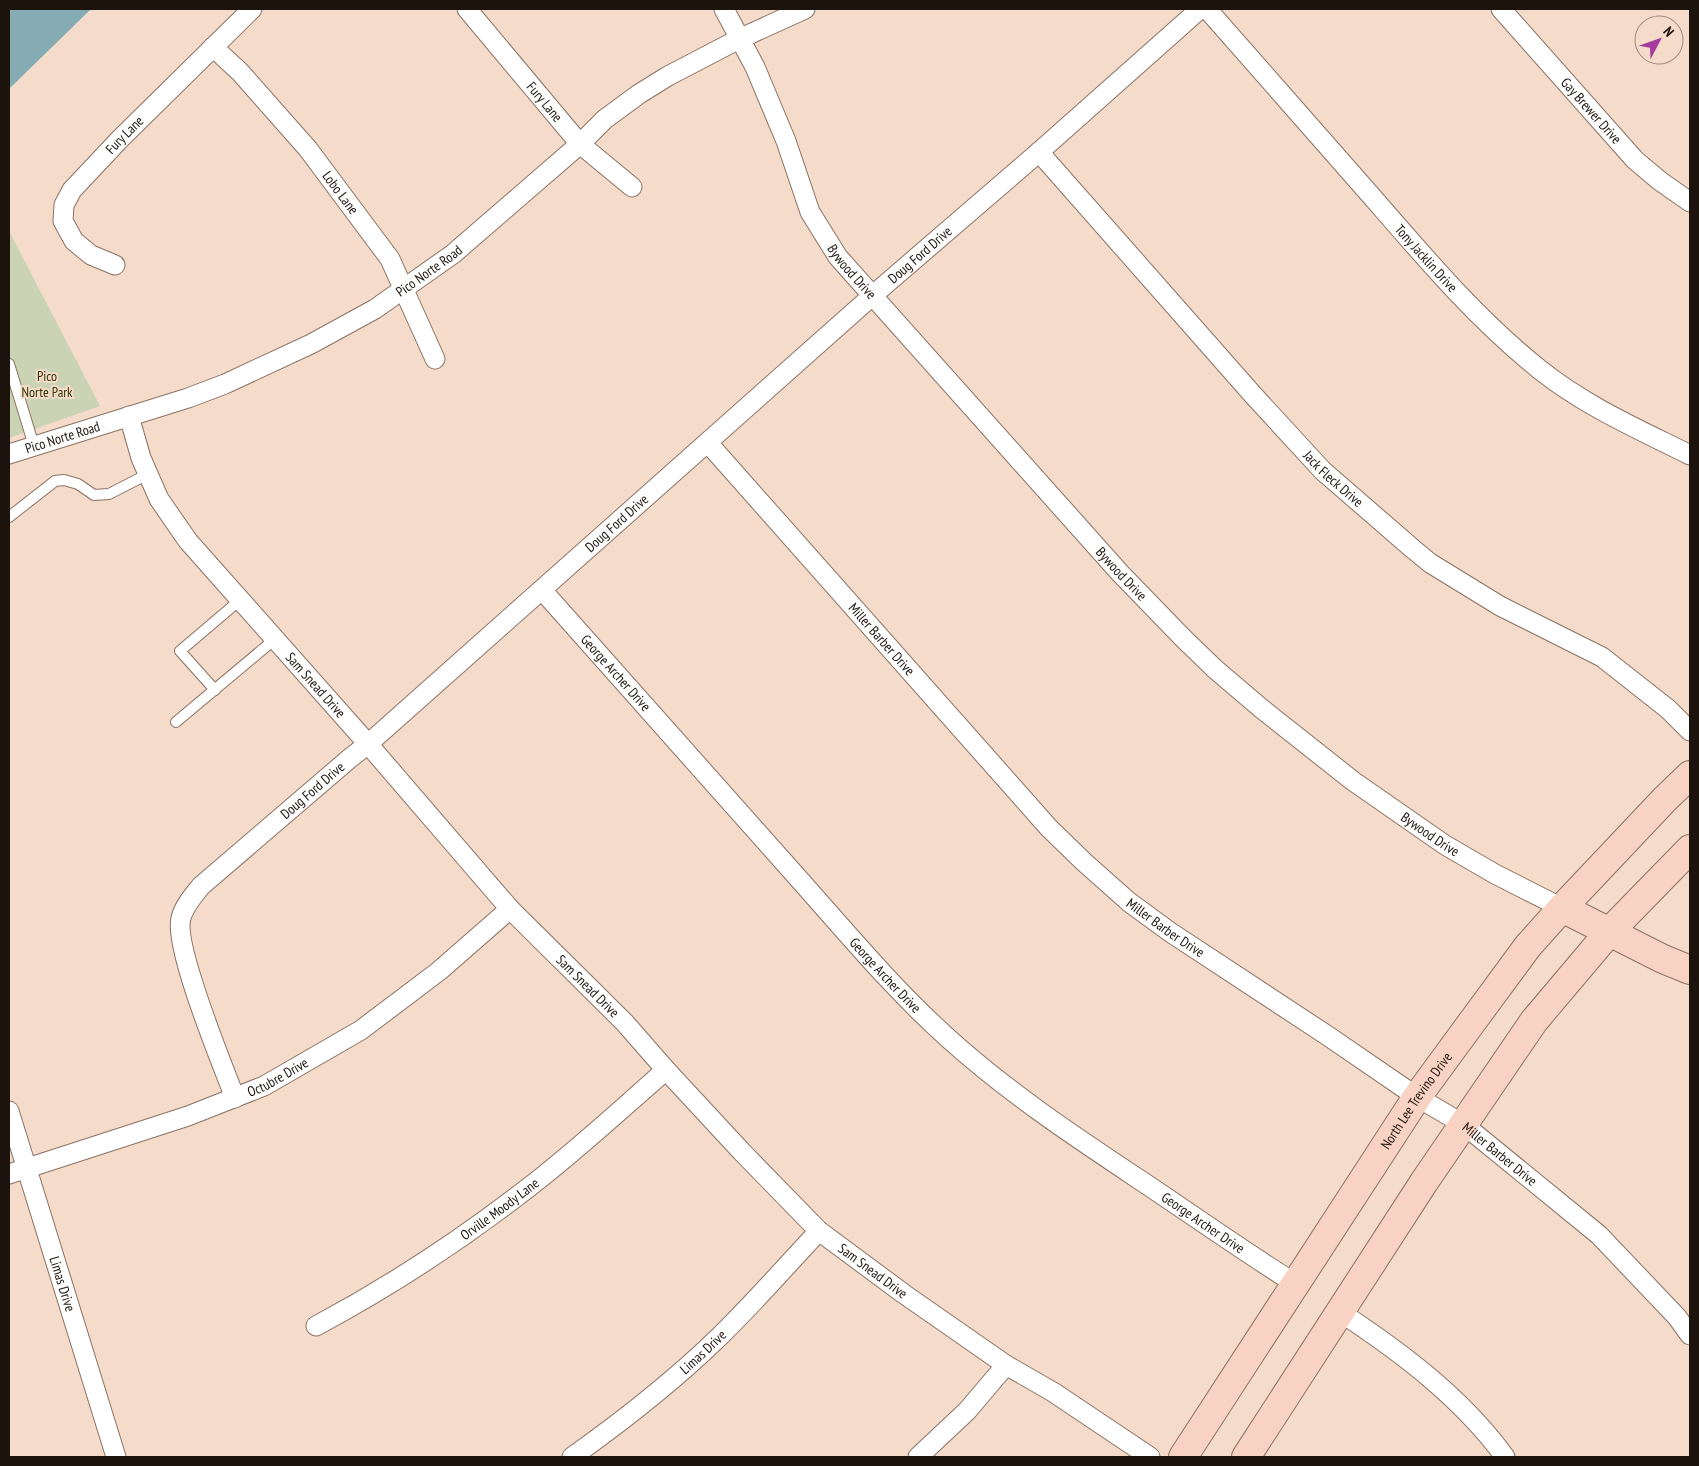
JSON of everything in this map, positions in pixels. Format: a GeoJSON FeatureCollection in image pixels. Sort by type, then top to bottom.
{"type":"FeatureCollection","features":[{"type":"Feature","properties":{"kind":"main road","name":"North Lee Trevino Drive"},"geometry":{"type":"LineString","coordinates":[[1183,1457],[1418,1097],[1528,946],[1665,799],[1690,775]]}},
{"type":"Feature","properties":{"kind":"main road"},"geometry":{"type":"LineString","coordinates":[[1246,1457],[1463,1124],[1534,1022],[1610,931],[1690,848]]}},
{"type":"Feature","properties":{"kind":"main road","name":"Bywood Drive"},"geometry":{"type":"LineString","coordinates":[[1562,908],[1663,959],[1690,970]]}},
{"type":"Feature","properties":{"kind":"street","name":"Fury Lane"},"geometry":{"type":"LineString","coordinates":[[115,265],[91,255],[74,241],[63,221],[64,205],[72,190],[252,9]]}},
{"type":"Feature","properties":{"kind":"street","name":"Fury Lane"},"geometry":{"type":"LineString","coordinates":[[467,9],[580,144],[632,187]]}},
{"type":"Feature","properties":{"kind":"street","name":"Bywood Drive"},"geometry":{"type":"LineString","coordinates":[[724,9],[755,67],[786,142],[810,212],[838,257],[1120,573],[1215,669],[1309,748],[1445,845],[1495,874],[1562,908]]}},
{"type":"Feature","properties":{"kind":"street","name":"Pico Norte Road"},"geometry":{"type":"LineString","coordinates":[[9,454],[188,398],[262,368],[367,313],[453,254],[580,144],[605,119],[639,94],[668,76],[739,39],[805,9]]}},
{"type":"Feature","properties":{"kind":"street","name":"Doug Ford Drive"},"geometry":{"type":"LineString","coordinates":[[235,1098],[189,970],[181,942],[180,919],[187,904],[201,886],[368,744],[872,296],[1039,152],[1200,9]]}},
{"type":"Feature","properties":{"kind":"street","name":"Tony Jacklin Drive"},"geometry":{"type":"LineString","coordinates":[[1207,9],[1422,255],[1464,300],[1505,339],[1540,370],[1607,414],[1690,454]]}},
{"type":"Feature","properties":{"kind":"street","name":"Gay Brewer Drive"},"geometry":{"type":"LineString","coordinates":[[1501,9],[1634,160],[1690,202]]}},
{"type":"Feature","properties":{"kind":"street","name":"Lobo Lane"},"geometry":{"type":"LineString","coordinates":[[214,47],[240,72],[308,149],[390,259],[435,359]]}},
{"type":"Feature","properties":{"kind":"street","name":"Jack Fleck Drive"},"geometry":{"type":"LineString","coordinates":[[1039,152],[1254,396],[1323,471],[1430,563],[1500,606],[1602,657],[1668,708],[1690,731]]}},
{"type":"Feature","properties":{"kind":"street","name":"Sam Snead Drive"},"geometry":{"type":"LineString","coordinates":[[129,416],[141,458],[159,499],[188,541],[368,744],[510,909],[625,1023],[742,1152],[819,1231],[904,1294],[1006,1365],[1053,1392],[1150,1457]]}},
{"type":"Feature","properties":{"kind":"street","name":"Miller Barber Drive"},"geometry":{"type":"LineString","coordinates":[[708,443],[1049,828],[1084,862],[1129,902],[1170,932],[1418,1097],[1463,1124],[1599,1235],[1677,1317],[1690,1334]]}},
{"type":"Feature","properties":{"kind":"street","name":"George Archer Drive"},"geometry":{"type":"LineString","coordinates":[[542,590],[866,956],[910,1003],[949,1040],[994,1078],[1042,1114],[1254,1258],[1296,1284]]}},
{"type":"Feature","properties":{"kind":"street","name":"Octubre Drive"},"geometry":{"type":"LineString","coordinates":[[9,1174],[144,1130],[264,1086],[361,1030],[439,971],[510,909]]}},
{"type":"Feature","properties":{"kind":"street","name":"Orville Moody Lane"},"geometry":{"type":"LineString","coordinates":[[316,1326],[412,1271],[525,1191],[666,1070]]}},
{"type":"Feature","properties":{"kind":"street","name":"Limas Drive"},"geometry":{"type":"LineString","coordinates":[[9,1111],[116,1457]]}},
{"type":"Feature","properties":{"kind":"street","name":"Limas Drive"},"geometry":{"type":"LineString","coordinates":[[572,1457],[619,1423],[679,1374],[720,1337],[819,1231]]}},
{"type":"Feature","properties":{"kind":"street"},"geometry":{"type":"LineString","coordinates":[[1340,1312],[1384,1340],[1423,1373],[1477,1424],[1505,1457]]}},
{"type":"Feature","properties":{"kind":"street"},"geometry":{"type":"LineString","coordinates":[[918,1457],[967,1412],[1006,1365]]}},
{"type":"Feature","properties":{"kind":"lane"},"geometry":{"type":"LineString","coordinates":[[9,364],[34,446]]}},
{"type":"Feature","properties":{"kind":"lane"},"geometry":{"type":"LineString","coordinates":[[9,517],[55,481],[64,480],[78,484],[94,495],[109,494],[148,474]]}},
{"type":"Feature","properties":{"kind":"lane"},"geometry":{"type":"LineString","coordinates":[[215,690],[180,651],[240,600]]}},
{"type":"Feature","properties":{"kind":"lane"},"geometry":{"type":"LineString","coordinates":[[176,722],[275,639]]}},
{"type":"Feature","properties":{"kind":"green space","name":"Pico Norte Park"},"geometry":{"type":"Polygon","coordinates":[[[9,231],[100,406],[9,438],[9,231]]]}},
{"type":"Feature","properties":{"kind":"water"},"geometry":{"type":"Polygon","coordinates":[[[9,9],[91,9],[9,89],[9,9]]]}}]}
